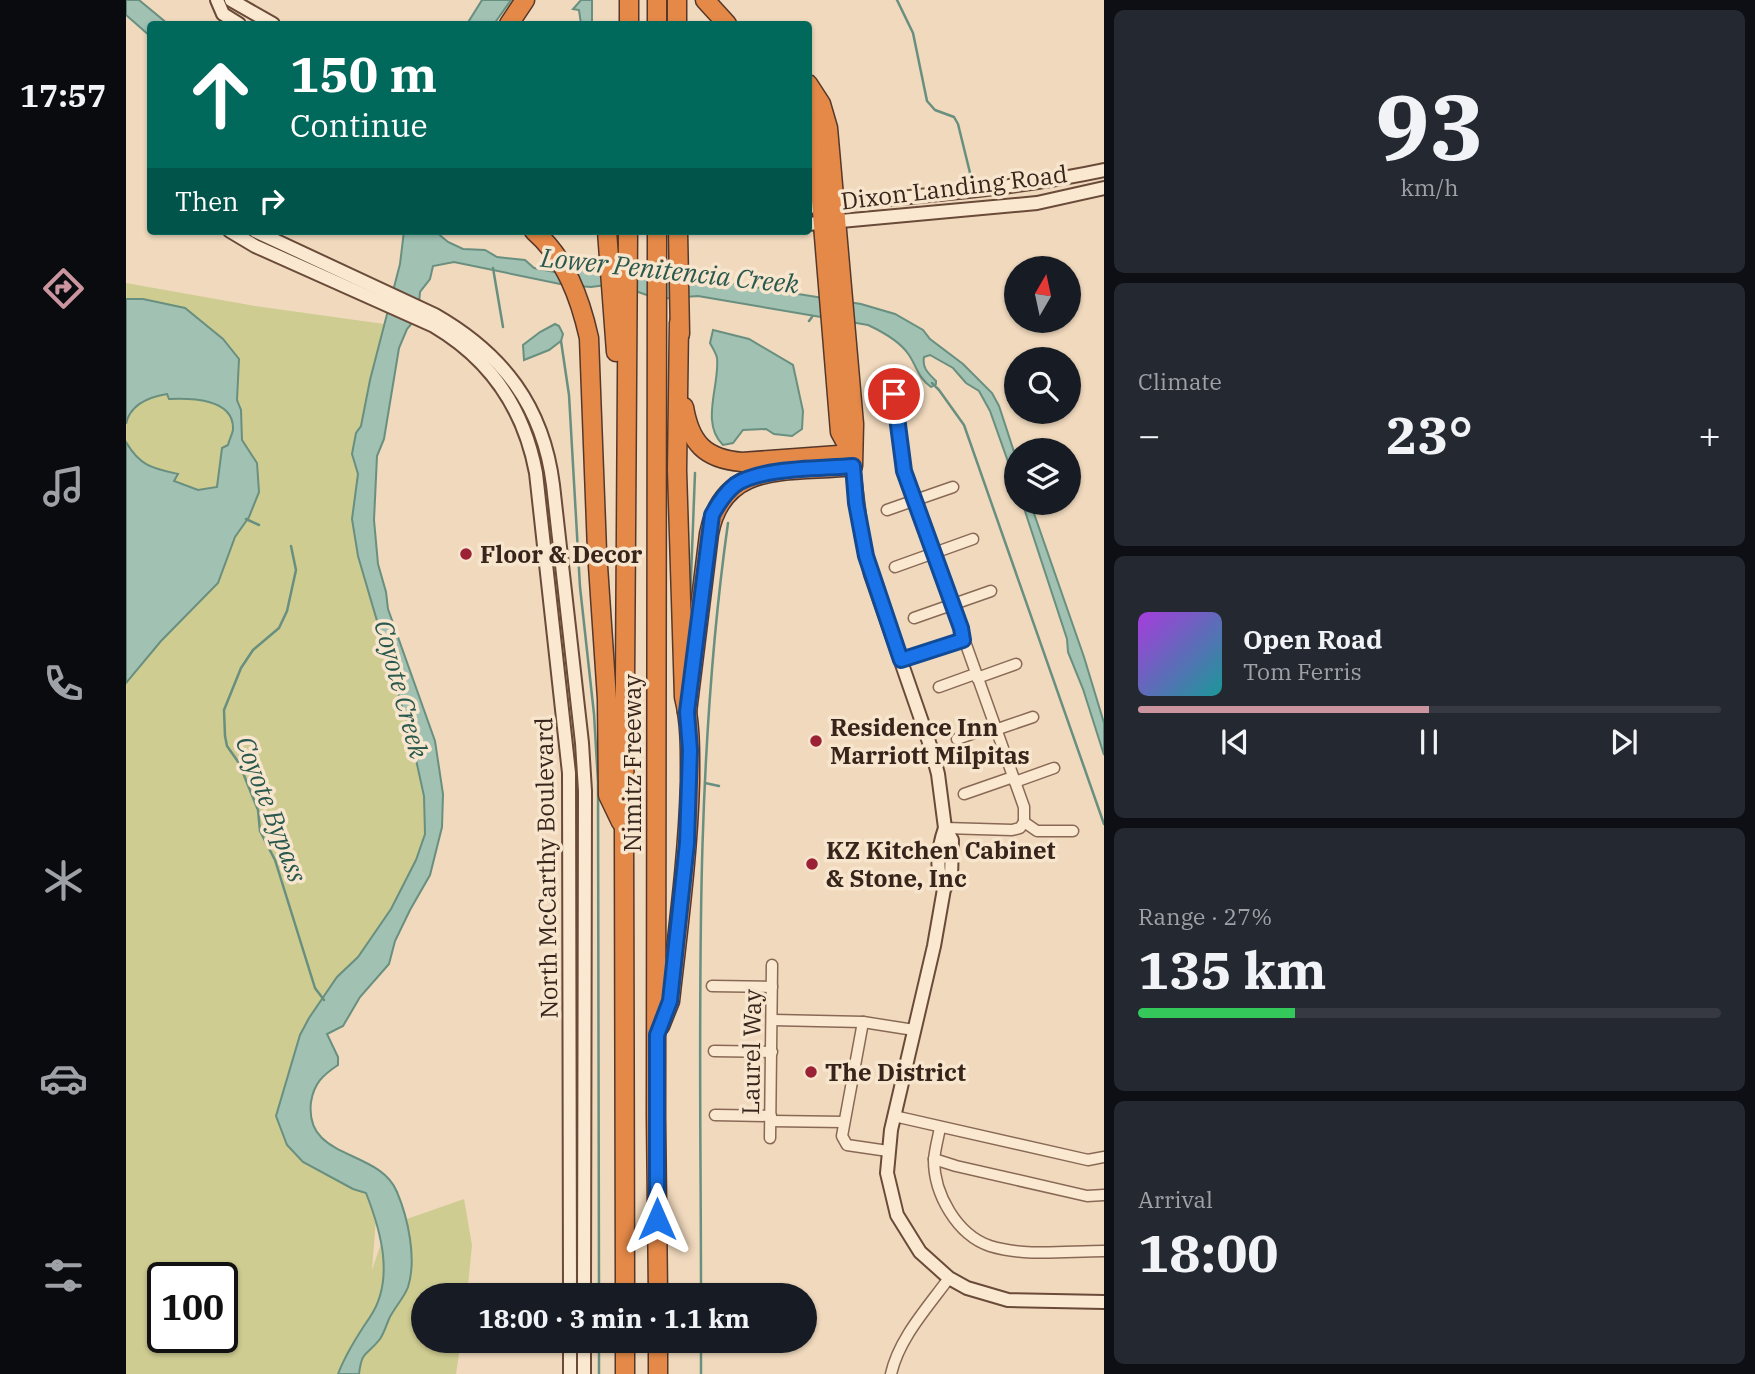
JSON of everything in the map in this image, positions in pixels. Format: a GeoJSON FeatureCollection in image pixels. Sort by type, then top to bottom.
{"type":"FeatureCollection","features":[{"type":"Feature","properties":{"kind":"highway"},"geometry":{"type":"LineString","coordinates":[[511,21],[525,0]]}},
{"type":"Feature","properties":{"kind":"highway"},"geometry":{"type":"LineString","coordinates":[[628,21],[629,0]]}},
{"type":"Feature","properties":{"kind":"highway"},"geometry":{"type":"LineString","coordinates":[[657,0],[657,21]]}},
{"type":"Feature","properties":{"kind":"highway"},"geometry":{"type":"LineString","coordinates":[[677,0],[677,21]]}},
{"type":"Feature","properties":{"kind":"highway"},"geometry":{"type":"LineString","coordinates":[[705,0],[724,21]]}},
{"type":"Feature","properties":{"kind":"highway"},"geometry":{"type":"LineString","coordinates":[[812,88],[826,116],[823,214]]}},
{"type":"Feature","properties":{"kind":"highway"},"geometry":{"type":"LineString","coordinates":[[812,122],[840,340],[840,432],[852,460]]}},
{"type":"Feature","properties":{"kind":"highway"},"geometry":{"type":"LineString","coordinates":[[538,235],[557,257],[573,285],[583,310],[589,338],[597,551],[607,699],[608,795],[624,829]]}},
{"type":"Feature","properties":{"kind":"highway","name":"Nimitz Freeway"},"geometry":{"type":"LineString","coordinates":[[657,235],[657,1283]]}},
{"type":"Feature","properties":{"kind":"highway"},"geometry":{"type":"LineString","coordinates":[[657,1035],[670,1001],[687,843],[690,750],[684,697],[677,470],[678,235]]}},
{"type":"Feature","properties":{"kind":"highway"},"geometry":{"type":"LineString","coordinates":[[608,239],[621,314]]}},
{"type":"Feature","properties":{"kind":"highway","name":"Nimitz Freeway"},"geometry":{"type":"LineString","coordinates":[[625,1283],[624,829],[627,527],[621,314],[628,239]]}},
{"type":"Feature","properties":{"kind":"highway"},"geometry":{"type":"LineString","coordinates":[[679,323],[687,426],[696,442],[708,453],[725,461],[742,462],[852,460]]}},
{"type":"Feature","properties":{"kind":"highway"},"geometry":{"type":"LineString","coordinates":[[687,712],[712,515],[721,499],[734,486],[751,477],[852,460]]}},
{"type":"Feature","properties":{"kind":"highway"},"geometry":{"type":"LineString","coordinates":[[625,1353],[625,1374]]}},
{"type":"Feature","properties":{"kind":"highway"},"geometry":{"type":"LineString","coordinates":[[658,1353],[659,1374]]}},
{"type":"Feature","properties":{"kind":"main road"},"geometry":{"type":"LineString","coordinates":[[217,0],[221,19]]}},
{"type":"Feature","properties":{"kind":"main road"},"geometry":{"type":"LineString","coordinates":[[221,19],[236,1]]}},
{"type":"Feature","properties":{"kind":"main road"},"geometry":{"type":"LineString","coordinates":[[236,1],[236,21]]}},
{"type":"Feature","properties":{"kind":"main road"},"geometry":{"type":"LineString","coordinates":[[236,1],[268,21]]}},
{"type":"Feature","properties":{"kind":"main road","name":"Dixon Landing Road"},"geometry":{"type":"LineString","coordinates":[[823,214],[1066,179],[1104,170]]}},
{"type":"Feature","properties":{"kind":"main road","name":"Dixon Landing Road"},"geometry":{"type":"LineString","coordinates":[[823,214],[1037,204],[1104,188]]}},
{"type":"Feature","properties":{"kind":"main road","name":"North McCarthy Boulevard"},"geometry":{"type":"LineString","coordinates":[[244,235],[468,336],[497,361],[522,393],[545,444],[551,471],[584,770],[584,1283]]}},
{"type":"Feature","properties":{"kind":"main road","name":"North McCarthy Boulevard"},"geometry":{"type":"LineString","coordinates":[[263,235],[341,278]]}},
{"type":"Feature","properties":{"kind":"main road","name":"North McCarthy Boulevard"},"geometry":{"type":"LineString","coordinates":[[434,321],[488,369],[511,401],[525,431],[536,473],[569,773],[570,1283]]}},
{"type":"Feature","properties":{"kind":"main road"},"geometry":{"type":"LineString","coordinates":[[852,460],[856,503],[866,556],[931,748],[938,774],[945,828],[940,843],[939,878],[944,888],[939,924],[888,1151],[887,1173],[897,1215],[920,1252],[949,1278],[986,1296],[1008,1300],[1104,1302]]}},
{"type":"Feature","properties":{"kind":"main road"},"geometry":{"type":"LineString","coordinates":[[556,647],[571,645]]}},
{"type":"Feature","properties":{"kind":"main road"},"geometry":{"type":"LineString","coordinates":[[570,959],[586,959]]}},
{"type":"Feature","properties":{"kind":"main road"},"geometry":{"type":"LineString","coordinates":[[570,1179],[585,1179]]}},
{"type":"Feature","properties":{"kind":"main road"},"geometry":{"type":"LineString","coordinates":[[570,1353],[570,1374]]}},
{"type":"Feature","properties":{"kind":"main road"},"geometry":{"type":"LineString","coordinates":[[584,1353],[584,1374]]}},
{"type":"Feature","properties":{"kind":"street"},"geometry":{"type":"LineString","coordinates":[[894,394],[904,471],[1024,807],[1024,822],[1020,828],[945,828]]}},
{"type":"Feature","properties":{"kind":"street"},"geometry":{"type":"LineString","coordinates":[[887,510],[953,487]]}},
{"type":"Feature","properties":{"kind":"street"},"geometry":{"type":"LineString","coordinates":[[895,567],[973,540]]}},
{"type":"Feature","properties":{"kind":"street"},"geometry":{"type":"LineString","coordinates":[[914,618],[991,591]]}},
{"type":"Feature","properties":{"kind":"street"},"geometry":{"type":"LineString","coordinates":[[901,660],[963,640]]}},
{"type":"Feature","properties":{"kind":"street"},"geometry":{"type":"LineString","coordinates":[[939,687],[1016,664]]}},
{"type":"Feature","properties":{"kind":"street"},"geometry":{"type":"LineString","coordinates":[[957,739],[1033,717]]}},
{"type":"Feature","properties":{"kind":"street"},"geometry":{"type":"LineString","coordinates":[[964,794],[1054,768]]}},
{"type":"Feature","properties":{"kind":"street"},"geometry":{"type":"LineString","coordinates":[[1024,822],[1037,831],[1073,831]]}},
{"type":"Feature","properties":{"kind":"street","name":"Laurel Way"},"geometry":{"type":"LineString","coordinates":[[770,1138],[772,965]]}},
{"type":"Feature","properties":{"kind":"street"},"geometry":{"type":"LineString","coordinates":[[712,986],[772,987]]}},
{"type":"Feature","properties":{"kind":"street"},"geometry":{"type":"LineString","coordinates":[[773,1020],[863,1022],[914,1030]]}},
{"type":"Feature","properties":{"kind":"street"},"geometry":{"type":"LineString","coordinates":[[863,1022],[842,1136],[847,1145],[888,1151]]}},
{"type":"Feature","properties":{"kind":"street"},"geometry":{"type":"LineString","coordinates":[[714,1051],[772,1052]]}},
{"type":"Feature","properties":{"kind":"street"},"geometry":{"type":"LineString","coordinates":[[715,1115],[844,1122]]}},
{"type":"Feature","properties":{"kind":"street"},"geometry":{"type":"LineString","coordinates":[[894,1116],[1088,1160],[1104,1157]]}},
{"type":"Feature","properties":{"kind":"street"},"geometry":{"type":"LineString","coordinates":[[940,1128],[934,1159],[937,1183],[946,1206],[965,1230],[988,1245],[1025,1252],[1104,1251]]}},
{"type":"Feature","properties":{"kind":"street"},"geometry":{"type":"LineString","coordinates":[[934,1159],[1087,1196],[1104,1195]]}},
{"type":"Feature","properties":{"kind":"street"},"geometry":{"type":"LineString","coordinates":[[891,1374],[906,1337],[949,1278]]}},
{"type":"Feature","properties":{"kind":"shaded area"},"geometry":{"type":"Polygon","coordinates":[[[126,283],[255,306],[384,324],[352,454],[358,474],[352,519],[411,737],[424,796],[425,834],[416,860],[391,909],[358,957],[337,977],[309,1018],[300,1035],[292,1066],[303,1162],[353,1189],[366,1193],[376,1219],[372,1270],[387,1226],[464,1199],[472,1245],[468,1283],[411,1283],[411,1353],[459,1353],[456,1374],[126,1374],[126,283]]]}},
{"type":"Feature","properties":{"kind":"shaded area"},"geometry":{"type":"Polygon","coordinates":[[[448,329],[460,336],[485,355],[507,377],[525,403],[539,435],[549,473],[581,758],[575,759],[544,472],[529,421],[502,376],[474,347],[448,329]]]}},
{"type":"Feature","properties":{"kind":"water"},"geometry":{"type":"Polygon","coordinates":[[[126,0],[139,0],[164,21],[147,21],[147,33],[126,15],[126,0]]]}},
{"type":"Feature","properties":{"kind":"water"},"geometry":{"type":"Polygon","coordinates":[[[482,0],[511,0],[496,21],[469,21],[482,0]]]}},
{"type":"Feature","properties":{"kind":"water"},"geometry":{"type":"Polygon","coordinates":[[[581,0],[592,0],[592,21],[581,21],[579,10],[573,9],[581,0]]]}},
{"type":"Feature","properties":{"kind":"water","name":"Coyote Creek"},"geometry":{"type":"Polygon","coordinates":[[[404,235],[440,235],[463,249],[485,250],[497,257],[525,260],[534,268],[560,273],[589,261],[667,270],[711,280],[861,304],[895,314],[923,330],[992,393],[1009,438],[1004,438],[1004,450],[990,411],[979,391],[966,383],[953,368],[930,355],[924,357],[926,370],[936,381],[931,387],[920,376],[901,345],[868,325],[698,296],[658,299],[627,288],[565,285],[454,262],[433,266],[430,279],[420,292],[418,316],[407,329],[399,348],[384,439],[377,456],[374,520],[378,564],[388,609],[435,741],[443,794],[442,827],[430,875],[395,941],[389,964],[360,997],[343,1026],[327,1034],[338,1057],[338,1065],[320,1080],[311,1102],[312,1121],[319,1135],[330,1145],[375,1168],[388,1178],[397,1192],[408,1226],[411,1276],[408,1287],[380,1339],[364,1356],[359,1374],[338,1374],[378,1303],[384,1272],[380,1239],[366,1193],[353,1189],[303,1162],[287,1145],[276,1116],[300,1035],[337,977],[358,957],[391,909],[416,860],[425,834],[424,796],[411,737],[358,556],[352,519],[358,474],[352,454],[356,433],[361,426],[400,264],[404,235]]]}},
{"type":"Feature","properties":{"kind":"water"},"geometry":{"type":"Polygon","coordinates":[[[126,299],[143,299],[185,308],[223,339],[239,359],[237,400],[241,410],[242,440],[257,463],[259,492],[249,517],[235,537],[218,583],[161,641],[126,683],[126,442],[142,461],[154,468],[178,474],[174,481],[198,490],[217,487],[222,448],[228,445],[233,429],[226,411],[218,406],[198,400],[169,399],[167,394],[141,403],[132,411],[126,424],[126,299]]]}},
{"type":"Feature","properties":{"kind":"water"},"geometry":{"type":"Polygon","coordinates":[[[555,324],[563,334],[561,341],[549,350],[524,360],[523,345],[555,324]]]}},
{"type":"Feature","properties":{"kind":"water"},"geometry":{"type":"Polygon","coordinates":[[[713,330],[749,339],[793,365],[803,411],[802,429],[792,436],[774,434],[766,429],[743,430],[733,443],[723,445],[716,436],[712,415],[717,369],[716,356],[710,343],[713,330]]]}},
{"type":"Feature","properties":{"kind":"water"},"geometry":{"type":"Polygon","coordinates":[[[1026,515],[1035,515],[1084,657],[1104,723],[1104,755],[1068,652],[1067,639],[1026,515]]]}},
{"type":"Feature","properties":{"kind":"waterway"},"geometry":{"type":"LineString","coordinates":[[897,0],[913,33],[927,101],[935,110],[954,117],[958,124],[973,185]]}},
{"type":"Feature","properties":{"kind":"waterway"},"geometry":{"type":"LineString","coordinates":[[493,268],[503,327]]}},
{"type":"Feature","properties":{"kind":"waterway"},"geometry":{"type":"LineString","coordinates":[[809,321],[812,317]]}},
{"type":"Feature","properties":{"kind":"waterway"},"geometry":{"type":"LineString","coordinates":[[561,341],[569,395],[580,587],[594,714],[598,782],[599,1283]]}},
{"type":"Feature","properties":{"kind":"waterway","name":"Lower Penitencia Creek"},"geometry":{"type":"LineString","coordinates":[[932,383],[964,425],[1104,824]]}},
{"type":"Feature","properties":{"kind":"waterway"},"geometry":{"type":"LineString","coordinates":[[690,603],[695,473]]}},
{"type":"Feature","properties":{"kind":"waterway","name":"Coyote Bypass"},"geometry":{"type":"LineString","coordinates":[[246,519],[259,525]]}},
{"type":"Feature","properties":{"kind":"waterway"},"geometry":{"type":"LineString","coordinates":[[701,1283],[700,1005],[704,812],[709,715],[728,523]]}},
{"type":"Feature","properties":{"kind":"waterway","name":"Coyote Bypass"},"geometry":{"type":"LineString","coordinates":[[291,546],[296,570],[287,611],[279,628],[253,650],[241,668],[224,710],[225,736],[227,746],[239,763],[258,810],[260,831],[275,860],[315,988],[324,1000]]}},
{"type":"Feature","properties":{"kind":"waterway"},"geometry":{"type":"LineString","coordinates":[[705,783],[719,786]]}},
{"type":"Feature","properties":{"kind":"waterway"},"geometry":{"type":"LineString","coordinates":[[599,1353],[599,1374]]}},
{"type":"Feature","properties":{"kind":"waterway"},"geometry":{"type":"LineString","coordinates":[[701,1353],[701,1374]]}},
{"type":"Feature","properties":{"kind":"place","name":"Floor & Decor"},"geometry":{"type":"Point","coordinates":[466,554]}},
{"type":"Feature","properties":{"kind":"place","name":"Residence Inn Marriott Milpitas"},"geometry":{"type":"Point","coordinates":[816,741]}},
{"type":"Feature","properties":{"kind":"place","name":"KZ Kitchen Cabinet & Stone, Inc"},"geometry":{"type":"Point","coordinates":[812,864]}},
{"type":"Feature","properties":{"kind":"place","name":"The District"},"geometry":{"type":"Point","coordinates":[811,1072]}},
{"type":"Feature","properties":{"kind":"route"},"geometry":{"type":"LineString","coordinates":[[657,1219],[657,1035],[670,1001],[687,843],[690,750],[687,712],[712,515],[721,499],[734,486],[751,477],[853,466],[856,503],[866,556],[901,660],[963,640],[904,471],[894,394]]}}]}
